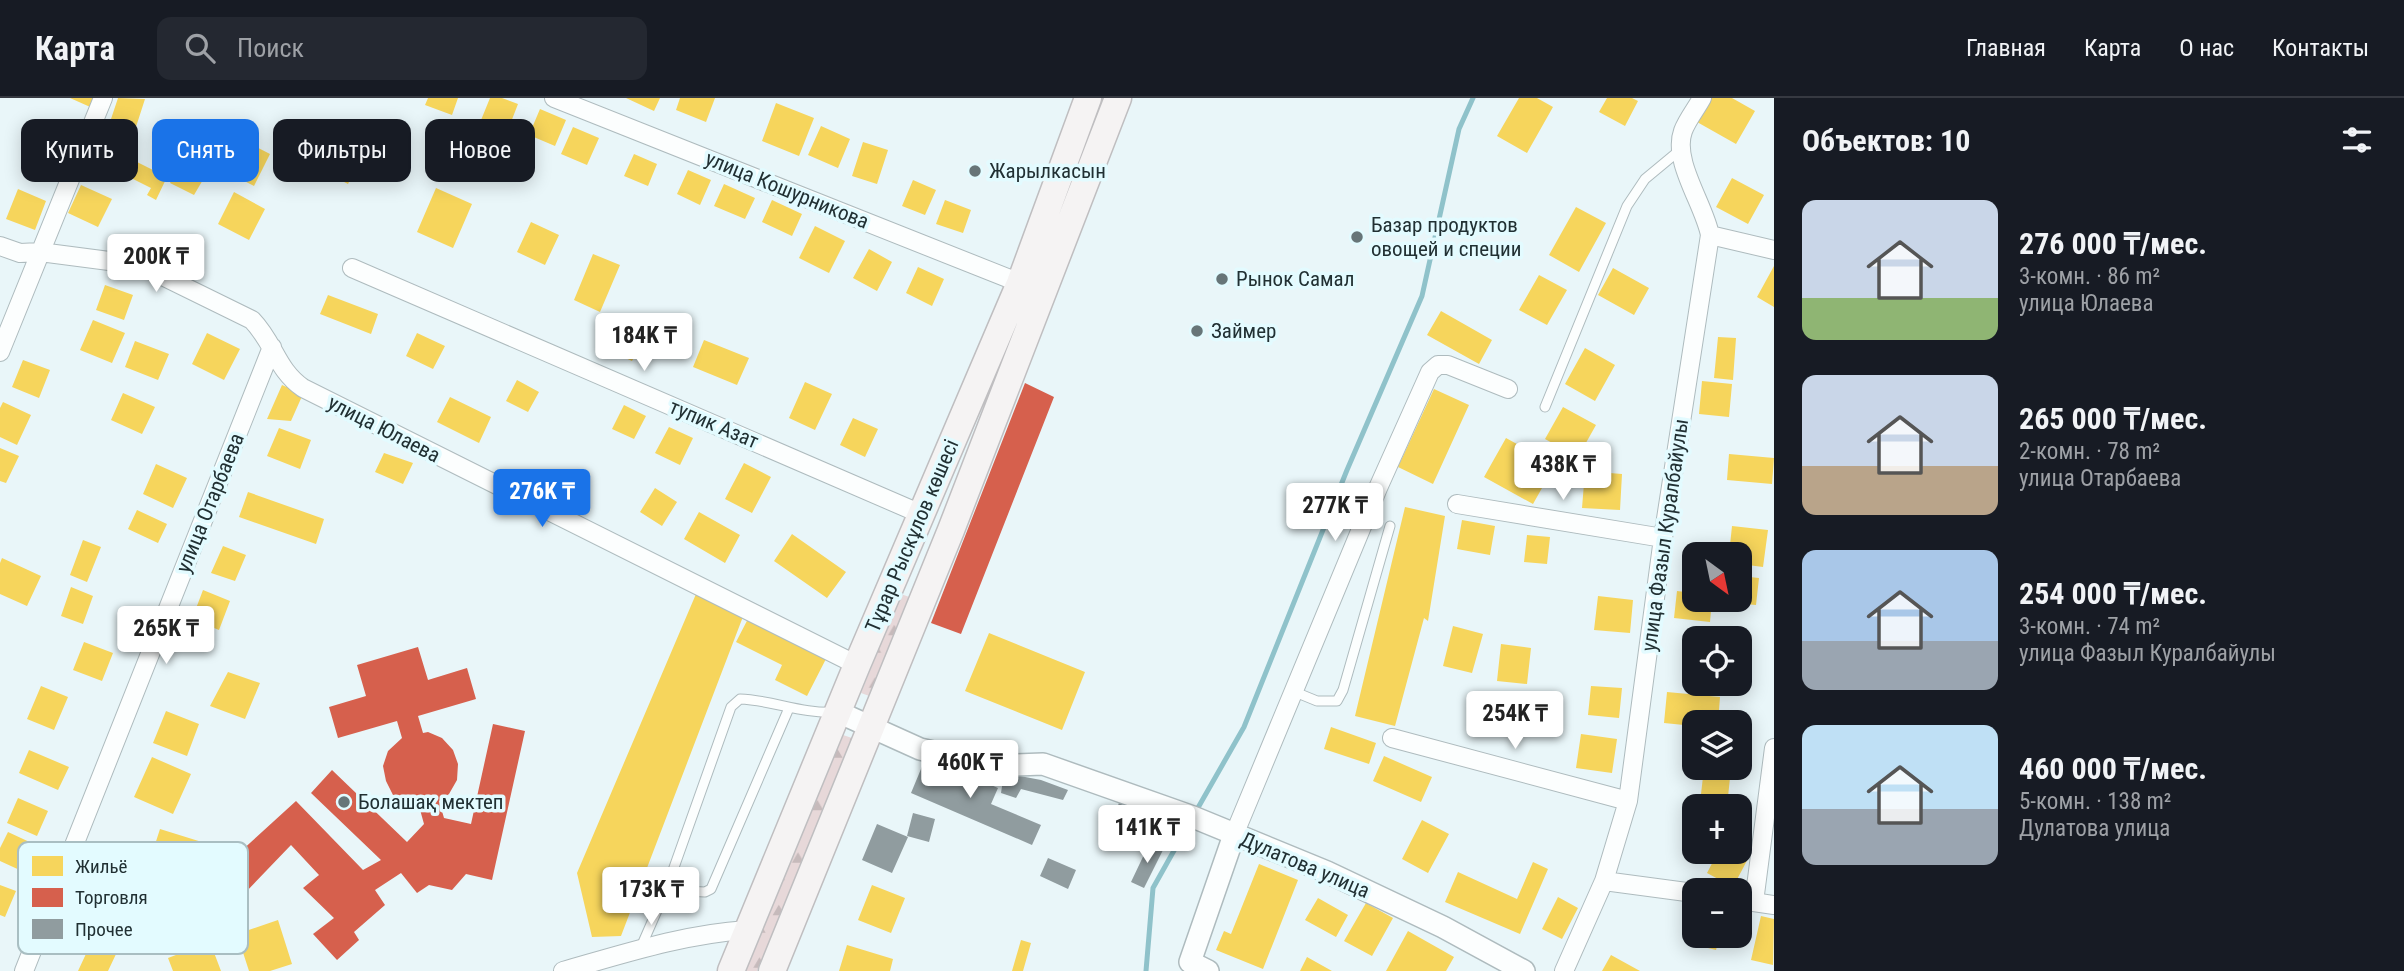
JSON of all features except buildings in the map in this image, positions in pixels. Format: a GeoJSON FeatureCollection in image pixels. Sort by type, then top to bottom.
{"type":"FeatureCollection","features":[{"type":"Feature","properties":{"kind":"main road","name":"Тұрар Рыскұлов көшесі"},"geometry":{"type":"LineString","coordinates":[[730,971],[1020,283],[1088,98]]}},
{"type":"Feature","properties":{"kind":"main road","name":"Тұрар Рыскұлов көшесі"},"geometry":{"type":"LineString","coordinates":[[772,971],[951,530],[1118,98]]}},
{"type":"Feature","properties":{"kind":"street"},"geometry":{"type":"LineString","coordinates":[[0,352],[103,98]]}},
{"type":"Feature","properties":{"kind":"street","name":"улица Кошурникова"},"geometry":{"type":"LineString","coordinates":[[554,98],[1020,283]]}},
{"type":"Feature","properties":{"kind":"street"},"geometry":{"type":"LineString","coordinates":[[1680,150],[1683,132],[1702,98]]}},
{"type":"Feature","properties":{"kind":"street","name":"улица Фазыл Куралбайулы"},"geometry":{"type":"LineString","coordinates":[[1564,971],[1604,881],[1628,801],[1663,538],[1710,235],[1707,220],[1680,150]]}},
{"type":"Feature","properties":{"kind":"street"},"geometry":{"type":"LineString","coordinates":[[1710,235],[1774,250]]}},
{"type":"Feature","properties":{"kind":"street","name":"улица Юлаева"},"geometry":{"type":"LineString","coordinates":[[0,246],[20,253],[140,265],[252,320],[264,332],[281,368],[303,388],[857,665]]}},
{"type":"Feature","properties":{"kind":"street","name":"тупик Азат"},"geometry":{"type":"LineString","coordinates":[[352,268],[921,514]]}},
{"type":"Feature","properties":{"kind":"street","name":"улица Отарбаева"},"geometry":{"type":"LineString","coordinates":[[75,842],[272,347]]}},
{"type":"Feature","properties":{"kind":"street"},"geometry":{"type":"LineString","coordinates":[[1195,968],[1234,835],[1378,488],[1430,372],[1438,365],[1448,365],[1507,389]]}},
{"type":"Feature","properties":{"kind":"street"},"geometry":{"type":"LineString","coordinates":[[1457,504],[1663,538]]}},
{"type":"Feature","properties":{"kind":"street","name":"Дулатова улица"},"geometry":{"type":"LineString","coordinates":[[838,712],[920,749],[992,766],[1044,764],[1193,817],[1327,872],[1443,927],[1524,971]]}},
{"type":"Feature","properties":{"kind":"street"},"geometry":{"type":"LineString","coordinates":[[1392,738],[1628,801]]}},
{"type":"Feature","properties":{"kind":"street"},"geometry":{"type":"LineString","coordinates":[[1751,878],[1774,748]]}},
{"type":"Feature","properties":{"kind":"street"},"geometry":{"type":"LineString","coordinates":[[1604,881],[1682,892]]}},
{"type":"Feature","properties":{"kind":"street"},"geometry":{"type":"LineString","coordinates":[[1752,902],[1774,905]]}},
{"type":"Feature","properties":{"kind":"street"},"geometry":{"type":"LineString","coordinates":[[563,971],[640,949],[711,933],[747,930]]}},
{"type":"Feature","properties":{"kind":"street","name":"улица Отарбаева"},"geometry":{"type":"LineString","coordinates":[[24,971],[31,954]]}},
{"type":"Feature","properties":{"kind":"lane"},"geometry":{"type":"LineString","coordinates":[[1545,407],[1627,206],[1645,179],[1680,150]]}},
{"type":"Feature","properties":{"kind":"lane"},"geometry":{"type":"LineString","coordinates":[[1295,692],[1317,701],[1337,701],[1343,690],[1390,526]]}},
{"type":"Feature","properties":{"kind":"lane"},"geometry":{"type":"LineString","coordinates":[[640,949],[666,890],[731,707],[740,699],[789,708],[838,712]]}},
{"type":"Feature","properties":{"kind":"lane"},"geometry":{"type":"LineString","coordinates":[[666,890],[705,892],[711,889],[789,708]]}},
{"type":"Feature","properties":{"kind":"green space"},"geometry":{"type":"Polygon","coordinates":[[[901,594],[912,598],[872,697],[861,693],[901,594]]]}},
{"type":"Feature","properties":{"kind":"green space"},"geometry":{"type":"Polygon","coordinates":[[[843,735],[855,739],[757,971],[745,971],[843,735]]]}},
{"type":"Feature","properties":{"kind":"waterway"},"geometry":{"type":"LineString","coordinates":[[1195,813],[1244,727],[1347,470],[1422,296],[1459,129],[1473,98]]}},
{"type":"Feature","properties":{"kind":"waterway"},"geometry":{"type":"LineString","coordinates":[[1146,971],[1153,888],[1190,822]]}},
{"type":"Feature","properties":{"kind":"place","name":"Жарылкасын"},"geometry":{"type":"Point","coordinates":[975,171]}},
{"type":"Feature","properties":{"kind":"place","name":"Базар продуктов овощей и специи"},"geometry":{"type":"Point","coordinates":[1357,237]}},
{"type":"Feature","properties":{"kind":"place","name":"Рынок Самал"},"geometry":{"type":"Point","coordinates":[1222,279]}},
{"type":"Feature","properties":{"kind":"place","name":"Займер"},"geometry":{"type":"Point","coordinates":[1197,331]}},
{"type":"Feature","properties":{"kind":"place","name":"Болашақ мектеп"},"geometry":{"type":"Point","coordinates":[344,802]}}]}
